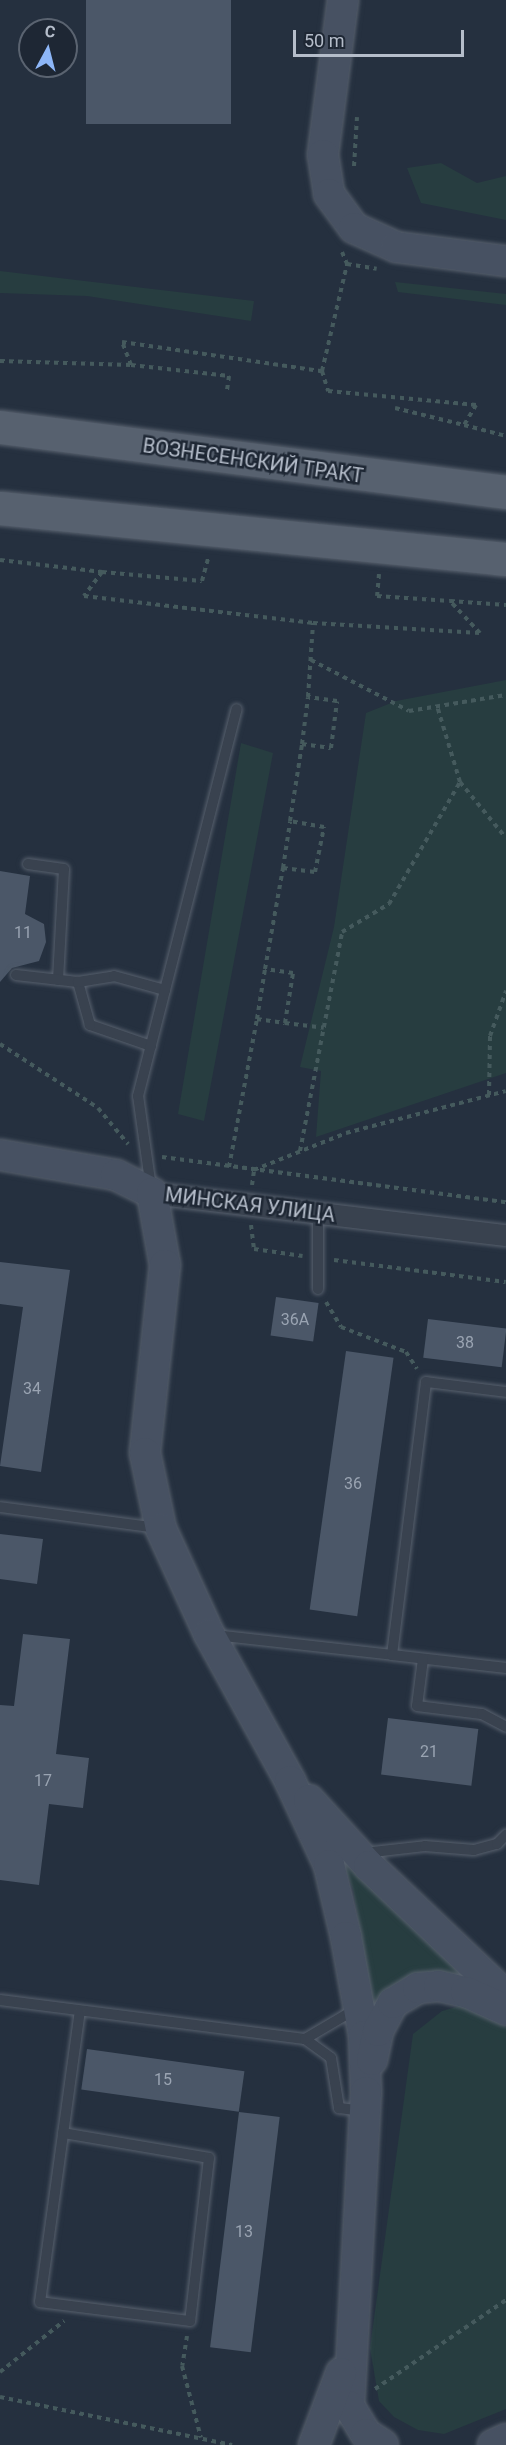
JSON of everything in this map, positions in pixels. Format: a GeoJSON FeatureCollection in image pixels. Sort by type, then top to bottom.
{"type":"FeatureCollection","features":[{"type":"Feature","properties":{"kind":"main road","name":"ВОЗНЕСЕНСКИЙ ТРАКТ"},"geometry":{"type":"LineString","coordinates":[[0,427],[506,492]]}},
{"type":"Feature","properties":{"kind":"main road"},"geometry":{"type":"LineString","coordinates":[[0,508],[506,559]]}},
{"type":"Feature","properties":{"kind":"street"},"geometry":{"type":"LineString","coordinates":[[343,0],[323,155],[329,194],[354,228],[396,248],[506,261]]}},
{"type":"Feature","properties":{"kind":"street","name":"МИНСКАЯ УЛИЦА"},"geometry":{"type":"LineString","coordinates":[[0,1155],[116,1175],[152,1194],[506,1235]]}},
{"type":"Feature","properties":{"kind":"street"},"geometry":{"type":"LineString","coordinates":[[152,1194],[165,1265],[145,1453],[161,1529],[209,1634],[291,1781],[329,1865],[359,2008],[365,2102]]}},
{"type":"Feature","properties":{"kind":"street"},"geometry":{"type":"LineString","coordinates":[[291,1781],[358,1854],[506,1996]]}},
{"type":"Feature","properties":{"kind":"street"},"geometry":{"type":"LineString","coordinates":[[383,2445],[366,2434],[349,2406],[349,2344],[365,2102],[378,2031],[393,2003],[418,1988],[439,1986],[466,1992],[506,2010]]}},
{"type":"Feature","properties":{"kind":"street"},"geometry":{"type":"LineString","coordinates":[[314,2445],[329,2414],[349,2344]]}},
{"type":"Feature","properties":{"kind":"street"},"geometry":{"type":"LineString","coordinates":[[493,2445],[506,2439]]}},
{"type":"Feature","properties":{"kind":"lane"},"geometry":{"type":"LineString","coordinates":[[152,1194],[138,1096],[237,710]]}},
{"type":"Feature","properties":{"kind":"lane"},"geometry":{"type":"LineString","coordinates":[[28,864],[64,869],[58,980]]}},
{"type":"Feature","properties":{"kind":"lane"},"geometry":{"type":"LineString","coordinates":[[16,975],[78,982],[114,976],[165,990]]}},
{"type":"Feature","properties":{"kind":"lane"},"geometry":{"type":"LineString","coordinates":[[78,982],[90,1025],[150,1046]]}},
{"type":"Feature","properties":{"kind":"lane"},"geometry":{"type":"LineString","coordinates":[[318,1214],[318,1289]]}},
{"type":"Feature","properties":{"kind":"lane"},"geometry":{"type":"LineString","coordinates":[[392,1655],[426,1382],[506,1392]]}},
{"type":"Feature","properties":{"kind":"lane"},"geometry":{"type":"LineString","coordinates":[[0,1507],[161,1529]]}},
{"type":"Feature","properties":{"kind":"lane"},"geometry":{"type":"LineString","coordinates":[[209,1634],[506,1668]]}},
{"type":"Feature","properties":{"kind":"lane"},"geometry":{"type":"LineString","coordinates":[[423,1659],[417,1706],[482,1714],[506,1727]]}},
{"type":"Feature","properties":{"kind":"lane"},"geometry":{"type":"LineString","coordinates":[[358,1854],[425,1846],[474,1850],[497,1844],[506,1835]]}},
{"type":"Feature","properties":{"kind":"lane"},"geometry":{"type":"LineString","coordinates":[[0,2000],[305,2039],[331,2058],[339,2108],[365,2102]]}},
{"type":"Feature","properties":{"kind":"lane"},"geometry":{"type":"LineString","coordinates":[[305,2039],[359,2008]]}},
{"type":"Feature","properties":{"kind":"lane"},"geometry":{"type":"LineString","coordinates":[[63,2133],[209,2158],[190,2321],[40,2302],[63,2133],[80,2011]]}},
{"type":"Feature","properties":{"kind":"path"},"geometry":{"type":"LineString","coordinates":[[354,174],[357,108]]}},
{"type":"Feature","properties":{"kind":"path"},"geometry":{"type":"LineString","coordinates":[[347,264],[322,371],[328,391],[477,405],[464,425]]}},
{"type":"Feature","properties":{"kind":"path"},"geometry":{"type":"LineString","coordinates":[[131,365],[122,342],[322,371]]}},
{"type":"Feature","properties":{"kind":"path"},"geometry":{"type":"LineString","coordinates":[[0,362],[131,365],[229,376],[227,391]]}},
{"type":"Feature","properties":{"kind":"path"},"geometry":{"type":"LineString","coordinates":[[395,408],[506,436]]}},
{"type":"Feature","properties":{"kind":"path"},"geometry":{"type":"LineString","coordinates":[[0,560],[202,581],[208,559]]}},
{"type":"Feature","properties":{"kind":"path"},"geometry":{"type":"LineString","coordinates":[[102,572],[84,596],[313,623],[480,633],[450,601]]}},
{"type":"Feature","properties":{"kind":"path"},"geometry":{"type":"LineString","coordinates":[[379,574],[377,596],[506,605]]}},
{"type":"Feature","properties":{"kind":"path"},"geometry":{"type":"LineString","coordinates":[[229,1167],[283,868],[308,697],[313,623]]}},
{"type":"Feature","properties":{"kind":"path"},"geometry":{"type":"LineString","coordinates":[[311,660],[409,711],[506,695]]}},
{"type":"Feature","properties":{"kind":"path"},"geometry":{"type":"LineString","coordinates":[[302,744],[331,748],[337,701],[308,697]]}},
{"type":"Feature","properties":{"kind":"path"},"geometry":{"type":"LineString","coordinates":[[437,706],[460,782],[506,838]]}},
{"type":"Feature","properties":{"kind":"path"},"geometry":{"type":"LineString","coordinates":[[300,1152],[342,932],[389,903],[460,782]]}},
{"type":"Feature","properties":{"kind":"path"},"geometry":{"type":"LineString","coordinates":[[283,868],[315,872],[324,826],[290,821]]}},
{"type":"Feature","properties":{"kind":"path"},"geometry":{"type":"LineString","coordinates":[[265,969],[293,973],[285,1023]]}},
{"type":"Feature","properties":{"kind":"path"},"geometry":{"type":"LineString","coordinates":[[489,1095],[490,1036],[506,991]]}},
{"type":"Feature","properties":{"kind":"path"},"geometry":{"type":"LineString","coordinates":[[257,1019],[324,1028]]}},
{"type":"Feature","properties":{"kind":"path"},"geometry":{"type":"LineString","coordinates":[[0,1044],[98,1108],[130,1146],[146,1154],[229,1167],[506,1202]]}},
{"type":"Feature","properties":{"kind":"path"},"geometry":{"type":"LineString","coordinates":[[318,1289],[341,1327],[406,1352],[426,1382]]}},
{"type":"Feature","properties":{"kind":"path"},"geometry":{"type":"LineString","coordinates":[[349,2406],[506,2300]]}},
{"type":"Feature","properties":{"kind":"path"},"geometry":{"type":"LineString","coordinates":[[0,2372],[81,2307]]}},
{"type":"Feature","properties":{"kind":"path"},"geometry":{"type":"LineString","coordinates":[[190,2321],[182,2366],[201,2438]]}},
{"type":"Feature","properties":{"kind":"path"},"geometry":{"type":"LineString","coordinates":[[0,2397],[232,2445]]}},
{"type":"Feature","properties":{"kind":"green space"},"geometry":{"type":"Polygon","coordinates":[[[441,163],[477,183],[506,176],[506,220],[421,203],[407,168],[441,163]]]}},
{"type":"Feature","properties":{"kind":"green space"},"geometry":{"type":"Polygon","coordinates":[[[0,271],[254,301],[251,321],[87,296],[0,293],[0,271]]]}},
{"type":"Feature","properties":{"kind":"green space"},"geometry":{"type":"Polygon","coordinates":[[[395,282],[506,294],[506,305],[398,292],[395,282]]]}},
{"type":"Feature","properties":{"kind":"green space"},"geometry":{"type":"Polygon","coordinates":[[[506,680],[506,1073],[316,1137],[321,1071],[300,1067],[334,927],[366,713],[396,701],[506,680]]]}},
{"type":"Feature","properties":{"kind":"green space"},"geometry":{"type":"Polygon","coordinates":[[[241,743],[273,753],[204,1121],[178,1114],[241,743]]]}},
{"type":"Feature","properties":{"kind":"green space"},"geometry":{"type":"Polygon","coordinates":[[[340,1855],[482,1988],[404,1980],[392,1986],[374,2015],[353,1890],[340,1855]]]}},
{"type":"Feature","properties":{"kind":"green space"},"geometry":{"type":"Polygon","coordinates":[[[463,2005],[482,2010],[506,2027],[506,2409],[444,2434],[418,2430],[394,2417],[379,2401],[370,2348],[413,2034],[442,2011],[463,2005]]]}},
{"type":"Feature","properties":{"kind":"building"},"geometry":{"type":"Polygon","coordinates":[[[86,0],[231,0],[231,124],[86,124],[86,0]]]}},
{"type":"Feature","properties":{"kind":"building"},"geometry":{"type":"Polygon","coordinates":[[[0,871],[30,876],[25,914],[44,924],[46,942],[39,961],[12,968],[0,982],[0,871]]]}},
{"type":"Feature","properties":{"kind":"building"},"geometry":{"type":"Polygon","coordinates":[[[0,1262],[70,1270],[41,1472],[0,1466],[23,1307],[0,1304],[0,1262]]]}},
{"type":"Feature","properties":{"kind":"building"},"geometry":{"type":"Polygon","coordinates":[[[276,1297],[319,1303],[313,1342],[271,1336],[276,1297]]]}},
{"type":"Feature","properties":{"kind":"building"},"geometry":{"type":"Polygon","coordinates":[[[428,1319],[506,1329],[502,1367],[423,1358],[428,1319]]]}},
{"type":"Feature","properties":{"kind":"building"},"geometry":{"type":"Polygon","coordinates":[[[346,1351],[394,1358],[357,1616],[310,1609],[346,1351]]]}},
{"type":"Feature","properties":{"kind":"building"},"geometry":{"type":"Polygon","coordinates":[[[0,1534],[43,1539],[37,1584],[0,1579],[0,1534]]]}},
{"type":"Feature","properties":{"kind":"building"},"geometry":{"type":"Polygon","coordinates":[[[23,1634],[70,1639],[56,1754],[89,1758],[83,1808],[49,1804],[39,1885],[0,1880],[0,1705],[14,1706],[23,1634]]]}},
{"type":"Feature","properties":{"kind":"building"},"geometry":{"type":"Polygon","coordinates":[[[388,1718],[478,1729],[471,1786],[381,1775],[388,1718]]]}},
{"type":"Feature","properties":{"kind":"building"},"geometry":{"type":"Polygon","coordinates":[[[87,2049],[244,2071],[239,2112],[81,2090],[87,2049]]]}},
{"type":"Feature","properties":{"kind":"building"},"geometry":{"type":"Polygon","coordinates":[[[239,2112],[280,2117],[251,2352],[210,2347],[239,2112]]]}}]}
